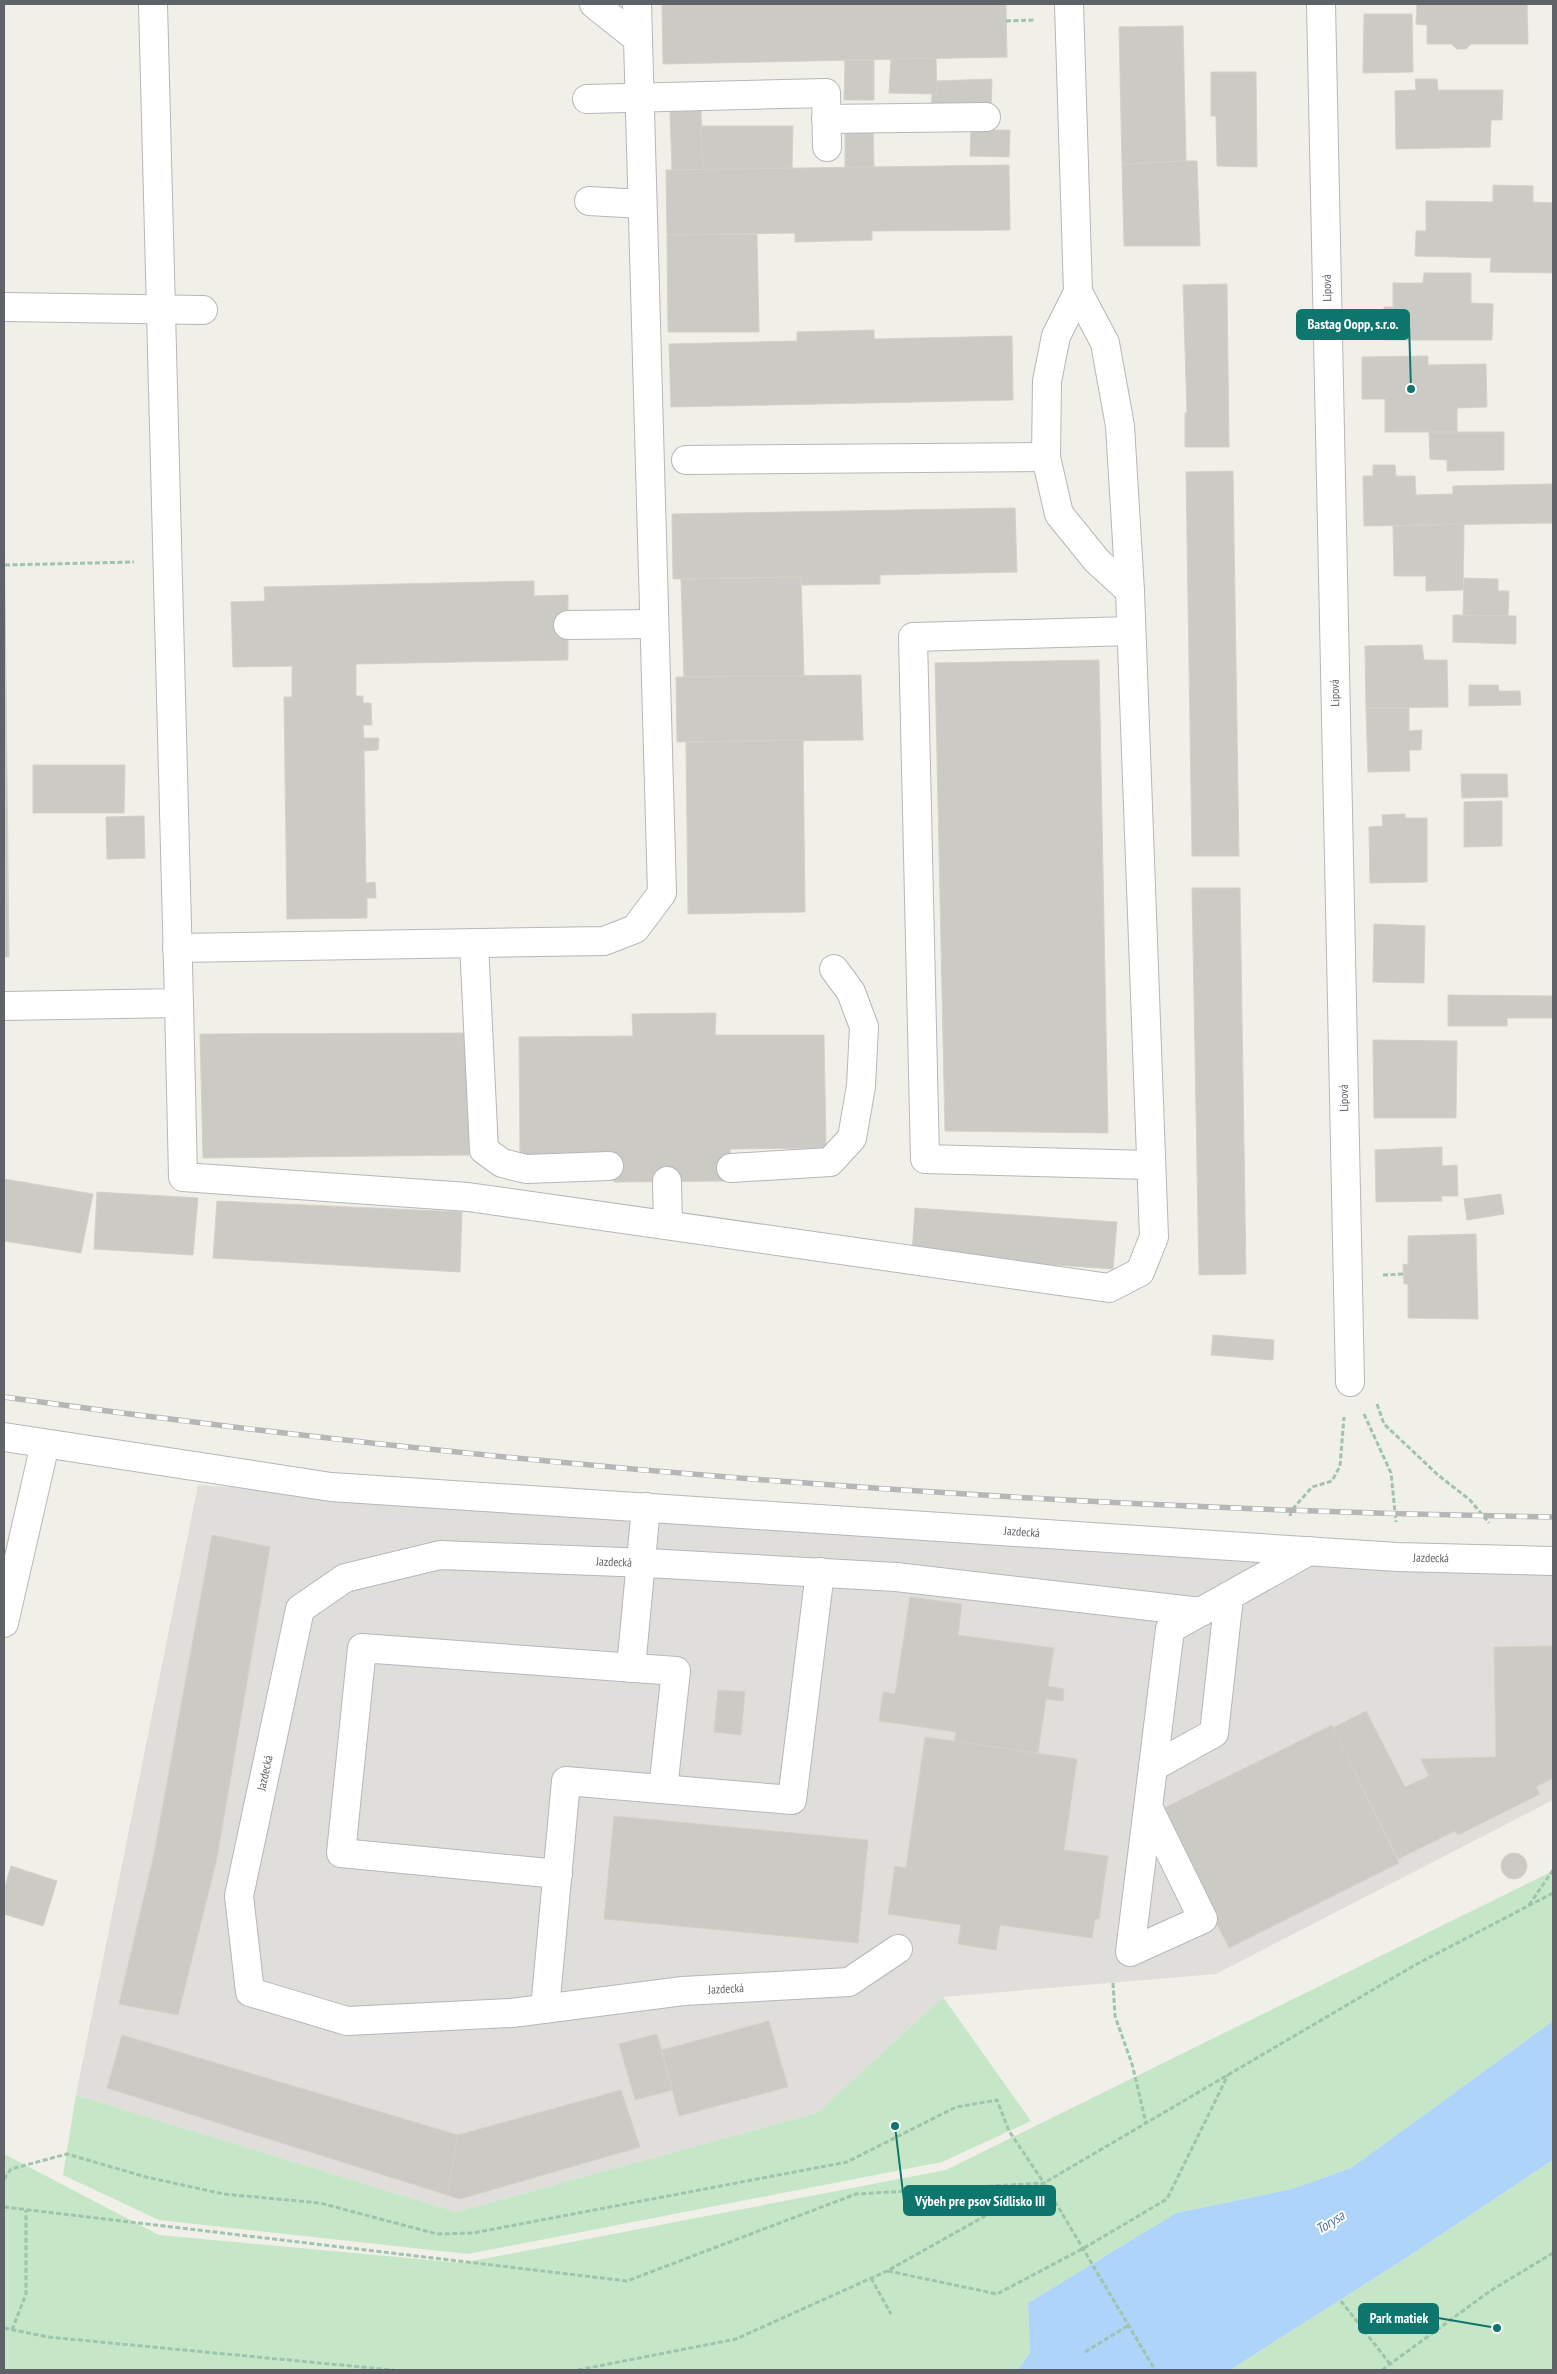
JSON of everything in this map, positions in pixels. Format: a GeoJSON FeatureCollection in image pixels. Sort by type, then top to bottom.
{"type":"FeatureCollection","features":[{"type":"Feature","properties":{"kind":"street"},"geometry":{"type":"LineString","coordinates":[[153,4],[183,1177],[468,1197],[1109,1288],[1140,1272],[1154,1236],[1130,591],[1120,426],[1105,343],[1078,292],[1069,4]]}},
{"type":"Feature","properties":{"kind":"street"},"geometry":{"type":"LineString","coordinates":[[594,4],[638,39]]}},
{"type":"Feature","properties":{"kind":"street"},"geometry":{"type":"LineString","coordinates":[[177,948],[604,941],[635,929],[662,893],[637,4]]}},
{"type":"Feature","properties":{"kind":"street","name":"Lipová"},"geometry":{"type":"LineString","coordinates":[[1321,4],[1350,1382]]}},
{"type":"Feature","properties":{"kind":"street"},"geometry":{"type":"LineString","coordinates":[[587,98],[639,99],[826,93],[827,147]]}},
{"type":"Feature","properties":{"kind":"street"},"geometry":{"type":"LineString","coordinates":[[826,119],[986,116]]}},
{"type":"Feature","properties":{"kind":"street"},"geometry":{"type":"LineString","coordinates":[[589,201],[642,204]]}},
{"type":"Feature","properties":{"kind":"street"},"geometry":{"type":"LineString","coordinates":[[1078,292],[1056,336],[1047,381],[1046,457],[1059,514],[1097,561],[1130,591]]}},
{"type":"Feature","properties":{"kind":"street"},"geometry":{"type":"LineString","coordinates":[[4,307],[203,310]]}},
{"type":"Feature","properties":{"kind":"street"},"geometry":{"type":"LineString","coordinates":[[686,460],[1046,457]]}},
{"type":"Feature","properties":{"kind":"street"},"geometry":{"type":"LineString","coordinates":[[568,625],[654,624]]}},
{"type":"Feature","properties":{"kind":"street"},"geometry":{"type":"LineString","coordinates":[[1131,631],[913,637],[925,1159],[1150,1165]]}},
{"type":"Feature","properties":{"kind":"street"},"geometry":{"type":"LineString","coordinates":[[474,943],[484,1150],[502,1162],[526,1169],[609,1166]]}},
{"type":"Feature","properties":{"kind":"street"},"geometry":{"type":"LineString","coordinates":[[730,1168],[830,1162],[852,1138],[861,1086],[864,1027],[851,992],[834,969]]}},
{"type":"Feature","properties":{"kind":"street"},"geometry":{"type":"LineString","coordinates":[[4,1006],[178,1003]]}},
{"type":"Feature","properties":{"kind":"street"},"geometry":{"type":"LineString","coordinates":[[501,1202],[526,1169]]}},
{"type":"Feature","properties":{"kind":"street"},"geometry":{"type":"LineString","coordinates":[[667,1181],[668,1225]]}},
{"type":"Feature","properties":{"kind":"street","name":"Jazdecká"},"geometry":{"type":"LineString","coordinates":[[4,1437],[331,1487],[1397,1557],[1553,1561]]}},
{"type":"Feature","properties":{"kind":"street"},"geometry":{"type":"LineString","coordinates":[[4,1623],[46,1444]]}},
{"type":"Feature","properties":{"kind":"street","name":"Jazdecká"},"geometry":{"type":"LineString","coordinates":[[631,1668],[646,1508]]}},
{"type":"Feature","properties":{"kind":"street"},"geometry":{"type":"LineString","coordinates":[[1148,1807],[1203,1919],[1130,1952],[1170,1629],[1309,1551]]}},
{"type":"Feature","properties":{"kind":"street","name":"Jazdecká"},"geometry":{"type":"LineString","coordinates":[[898,1949],[849,1982],[683,1991],[512,2013],[346,2021],[250,1992],[239,1896],[300,1609],[344,1578],[440,1555],[641,1563],[896,1577],[1201,1612]]}},
{"type":"Feature","properties":{"kind":"street"},"geometry":{"type":"LineString","coordinates":[[545,2009],[566,1782],[792,1800],[820,1572]]}},
{"type":"Feature","properties":{"kind":"street"},"geometry":{"type":"LineString","coordinates":[[1153,1767],[1214,1732],[1229,1596]]}},
{"type":"Feature","properties":{"kind":"street"},"geometry":{"type":"LineString","coordinates":[[558,1874],[341,1854],[362,1648],[676,1671],[663,1790]]}},
{"type":"Feature","properties":{"kind":"path"},"geometry":{"type":"LineString","coordinates":[[5,565],[167,562]]}},
{"type":"Feature","properties":{"kind":"path"},"geometry":{"type":"LineString","coordinates":[[1380,1275],[1403,1274]]}},
{"type":"Feature","properties":{"kind":"path"},"geometry":{"type":"LineString","coordinates":[[1300,1502],[1312,1488],[1332,1481],[1340,1466],[1341,1438],[1350,1382]]}},
{"type":"Feature","properties":{"kind":"path"},"geometry":{"type":"LineString","coordinates":[[1350,1382],[1391,1473],[1396,1524]]}},
{"type":"Feature","properties":{"kind":"path"},"geometry":{"type":"LineString","coordinates":[[1376,1401],[1384,1424],[1438,1475],[1470,1500],[1485,1516],[1491,1526]]}},
{"type":"Feature","properties":{"kind":"path"},"geometry":{"type":"LineString","coordinates":[[1528,1906],[1553,1870]]}},
{"type":"Feature","properties":{"kind":"path"},"geometry":{"type":"LineString","coordinates":[[578,2370],[736,2339],[887,2271],[1044,2183],[1415,1965],[1553,1893]]}},
{"type":"Feature","properties":{"kind":"path"},"geometry":{"type":"LineString","coordinates":[[1113,1982],[1115,2016],[1132,2064],[1146,2123]]}},
{"type":"Feature","properties":{"kind":"path"},"geometry":{"type":"LineString","coordinates":[[887,2271],[996,2294],[1083,2248],[1167,2199],[1228,2075]]}},
{"type":"Feature","properties":{"kind":"path"},"geometry":{"type":"LineString","coordinates":[[4,2179],[11,2169],[67,2154],[146,2177],[224,2194],[320,2203],[437,2234],[473,2233],[847,2162],[956,2107],[997,2100],[1009,2131],[1044,2183],[1155,2370]]}},
{"type":"Feature","properties":{"kind":"path"},"geometry":{"type":"LineString","coordinates":[[4,2207],[627,2281],[856,2194],[1044,2183]]}},
{"type":"Feature","properties":{"kind":"path"},"geometry":{"type":"LineString","coordinates":[[12,2330],[26,2294],[26,2210]]}},
{"type":"Feature","properties":{"kind":"path"},"geometry":{"type":"LineString","coordinates":[[1382,2370],[1490,2291],[1553,2254]]}},
{"type":"Feature","properties":{"kind":"path"},"geometry":{"type":"LineString","coordinates":[[871,2278],[891,2314]]}},
{"type":"Feature","properties":{"kind":"path"},"geometry":{"type":"LineString","coordinates":[[1341,2301],[1390,2364]]}},
{"type":"Feature","properties":{"kind":"path"},"geometry":{"type":"LineString","coordinates":[[1085,2352],[1129,2325]]}},
{"type":"Feature","properties":{"kind":"path"},"geometry":{"type":"LineString","coordinates":[[4,2328],[48,2337],[393,2370]]}},
{"type":"Feature","properties":{"kind":"shaded area"},"geometry":{"type":"Polygon","coordinates":[[[198,1485],[1553,1575],[1553,1800],[1216,1974],[943,1997],[817,2113],[456,2212],[76,2095],[198,1485]]]}},
{"type":"Feature","properties":{"kind":"green space"},"geometry":{"type":"Polygon","coordinates":[[[1553,1871],[1553,2021],[1351,2168],[1292,2189],[1176,2213],[1028,2303],[1030,2353],[1018,2370],[4,2370],[4,2154],[159,2235],[462,2263],[946,2170],[1553,1871]]]}},
{"type":"Feature","properties":{"kind":"green space"},"geometry":{"type":"Polygon","coordinates":[[[943,1997],[1031,2121],[942,2162],[468,2254],[159,2220],[63,2175],[76,2095],[456,2212],[817,2113],[943,1997]]]}},
{"type":"Feature","properties":{"kind":"green space"},"geometry":{"type":"Polygon","coordinates":[[[1553,2160],[1553,2370],[1230,2370],[1403,2260],[1553,2160]]]}},
{"type":"Feature","properties":{"kind":"water","name":"Torysa"},"geometry":{"type":"Polygon","coordinates":[[[1553,2021],[1553,2160],[1403,2260],[1230,2370],[1018,2370],[1030,2353],[1028,2303],[1176,2213],[1292,2189],[1351,2168],[1553,2021]]]}},
{"type":"Feature","properties":{"kind":"building"},"geometry":{"type":"Polygon","coordinates":[[[662,4],[1006,4],[1007,57],[663,64],[662,4]]]}},
{"type":"Feature","properties":{"kind":"building"},"geometry":{"type":"Polygon","coordinates":[[[1417,4],[1527,4],[1528,44],[1471,44],[1466,49],[1457,49],[1451,44],[1427,44],[1427,25],[1416,24],[1417,4]]]}},
{"type":"Feature","properties":{"kind":"building"},"geometry":{"type":"Polygon","coordinates":[[[1364,14],[1412,14],[1413,72],[1363,73],[1364,14]]]}},
{"type":"Feature","properties":{"kind":"building"},"geometry":{"type":"Polygon","coordinates":[[[1183,26],[1186,161],[1122,164],[1119,27],[1183,26]]]}},
{"type":"Feature","properties":{"kind":"building"},"geometry":{"type":"Polygon","coordinates":[[[936,58],[937,94],[889,93],[891,59],[936,58]]]}},
{"type":"Feature","properties":{"kind":"building"},"geometry":{"type":"Polygon","coordinates":[[[845,60],[874,60],[874,100],[844,100],[845,60]]]}},
{"type":"Feature","properties":{"kind":"building"},"geometry":{"type":"Polygon","coordinates":[[[1211,72],[1256,72],[1257,167],[1217,166],[1216,116],[1211,116],[1211,72]]]}},
{"type":"Feature","properties":{"kind":"building"},"geometry":{"type":"Polygon","coordinates":[[[992,79],[991,108],[931,109],[932,94],[937,94],[936,81],[992,79]]]}},
{"type":"Feature","properties":{"kind":"building"},"geometry":{"type":"Polygon","coordinates":[[[1415,79],[1437,79],[1438,90],[1503,90],[1502,120],[1491,120],[1490,147],[1396,149],[1395,91],[1416,90],[1415,79]]]}},
{"type":"Feature","properties":{"kind":"building"},"geometry":{"type":"Polygon","coordinates":[[[701,110],[703,170],[672,170],[670,112],[701,110]]]}},
{"type":"Feature","properties":{"kind":"building"},"geometry":{"type":"Polygon","coordinates":[[[701,126],[793,126],[792,168],[703,170],[701,126]]]}},
{"type":"Feature","properties":{"kind":"building"},"geometry":{"type":"Polygon","coordinates":[[[845,129],[873,129],[874,167],[845,168],[845,129]]]}},
{"type":"Feature","properties":{"kind":"building"},"geometry":{"type":"Polygon","coordinates":[[[971,130],[1010,130],[1009,157],[970,156],[971,130]]]}},
{"type":"Feature","properties":{"kind":"building"},"geometry":{"type":"Polygon","coordinates":[[[1197,161],[1200,246],[1124,246],[1122,164],[1197,161]]]}},
{"type":"Feature","properties":{"kind":"building"},"geometry":{"type":"Polygon","coordinates":[[[1009,165],[1010,230],[872,231],[872,240],[795,242],[795,233],[667,235],[666,170],[1009,165]]]}},
{"type":"Feature","properties":{"kind":"building"},"geometry":{"type":"Polygon","coordinates":[[[1493,185],[1533,186],[1533,202],[1553,203],[1553,273],[1490,272],[1491,258],[1415,256],[1416,231],[1426,231],[1426,201],[1493,202],[1493,185]]]}},
{"type":"Feature","properties":{"kind":"building"},"geometry":{"type":"Polygon","coordinates":[[[757,234],[759,332],[668,332],[667,235],[757,234]]]}},
{"type":"Feature","properties":{"kind":"building"},"geometry":{"type":"Polygon","coordinates":[[[1424,273],[1471,273],[1471,303],[1493,304],[1492,340],[1384,340],[1384,307],[1393,307],[1393,283],[1423,283],[1424,273]]]}},
{"type":"Feature","properties":{"kind":"building"},"geometry":{"type":"Polygon","coordinates":[[[1227,284],[1229,447],[1185,447],[1185,413],[1187,413],[1183,285],[1227,284]]]}},
{"type":"Feature","properties":{"kind":"building"},"geometry":{"type":"Polygon","coordinates":[[[874,330],[874,339],[1012,336],[1013,400],[671,407],[669,344],[797,341],[797,332],[874,330]]]}},
{"type":"Feature","properties":{"kind":"building"},"geometry":{"type":"Polygon","coordinates":[[[1428,356],[1428,365],[1486,364],[1487,407],[1457,408],[1457,432],[1385,432],[1385,399],[1362,399],[1362,357],[1428,356]]]}},
{"type":"Feature","properties":{"kind":"building"},"geometry":{"type":"Polygon","coordinates":[[[1429,432],[1504,432],[1504,470],[1447,471],[1447,460],[1430,459],[1429,432]]]}},
{"type":"Feature","properties":{"kind":"building"},"geometry":{"type":"Polygon","coordinates":[[[1373,465],[1395,465],[1396,476],[1415,476],[1416,495],[1453,494],[1453,486],[1553,484],[1553,523],[1364,526],[1363,476],[1373,476],[1373,465]]]}},
{"type":"Feature","properties":{"kind":"building"},"geometry":{"type":"Polygon","coordinates":[[[1233,471],[1239,856],[1192,856],[1186,472],[1233,471]]]}},
{"type":"Feature","properties":{"kind":"building"},"geometry":{"type":"Polygon","coordinates":[[[4,499],[9,957],[4,957],[4,499]]]}},
{"type":"Feature","properties":{"kind":"building"},"geometry":{"type":"Polygon","coordinates":[[[1015,508],[1017,572],[880,575],[880,584],[802,585],[801,577],[673,579],[672,514],[1015,508]]]}},
{"type":"Feature","properties":{"kind":"building"},"geometry":{"type":"Polygon","coordinates":[[[1464,524],[1463,590],[1426,591],[1426,576],[1394,576],[1393,526],[1464,524]]]}},
{"type":"Feature","properties":{"kind":"building"},"geometry":{"type":"Polygon","coordinates":[[[801,577],[804,676],[684,677],[681,579],[801,577]]]}},
{"type":"Feature","properties":{"kind":"building"},"geometry":{"type":"Polygon","coordinates":[[[1464,578],[1498,579],[1498,591],[1509,591],[1508,616],[1463,615],[1464,578]]]}},
{"type":"Feature","properties":{"kind":"building"},"geometry":{"type":"Polygon","coordinates":[[[534,581],[534,596],[568,595],[568,660],[356,664],[356,696],[363,696],[363,703],[371,703],[372,725],[363,725],[364,738],[379,738],[378,750],[364,751],[366,883],[375,882],[376,898],[367,898],[367,918],[287,919],[284,697],[292,697],[292,666],[233,667],[231,602],[265,601],[264,587],[534,581]]]}},
{"type":"Feature","properties":{"kind":"building"},"geometry":{"type":"Polygon","coordinates":[[[1453,615],[1516,616],[1516,644],[1453,642],[1453,615]]]}},
{"type":"Feature","properties":{"kind":"building"},"geometry":{"type":"Polygon","coordinates":[[[1422,645],[1424,660],[1447,660],[1448,707],[1366,708],[1365,646],[1422,645]]]}},
{"type":"Feature","properties":{"kind":"building"},"geometry":{"type":"Polygon","coordinates":[[[1099,660],[1108,1133],[945,1131],[935,663],[1099,660]]]}},
{"type":"Feature","properties":{"kind":"building"},"geometry":{"type":"Polygon","coordinates":[[[861,675],[863,740],[677,742],[676,677],[861,675]]]}},
{"type":"Feature","properties":{"kind":"building"},"geometry":{"type":"Polygon","coordinates":[[[1469,685],[1498,685],[1499,691],[1520,691],[1521,705],[1469,706],[1469,685]]]}},
{"type":"Feature","properties":{"kind":"building"},"geometry":{"type":"Polygon","coordinates":[[[1366,708],[1409,708],[1409,731],[1422,730],[1421,750],[1409,750],[1410,771],[1368,772],[1366,708]]]}},
{"type":"Feature","properties":{"kind":"building"},"geometry":{"type":"Polygon","coordinates":[[[803,740],[805,912],[688,914],[686,742],[803,740]]]}},
{"type":"Feature","properties":{"kind":"building"},"geometry":{"type":"Polygon","coordinates":[[[33,765],[125,765],[124,813],[33,813],[33,765]]]}},
{"type":"Feature","properties":{"kind":"building"},"geometry":{"type":"Polygon","coordinates":[[[1461,774],[1507,774],[1508,797],[1462,798],[1461,774]]]}},
{"type":"Feature","properties":{"kind":"building"},"geometry":{"type":"Polygon","coordinates":[[[1502,801],[1502,846],[1464,847],[1464,802],[1502,801]]]}},
{"type":"Feature","properties":{"kind":"building"},"geometry":{"type":"Polygon","coordinates":[[[1405,814],[1405,818],[1427,818],[1427,882],[1370,883],[1369,827],[1383,826],[1382,815],[1405,814]]]}},
{"type":"Feature","properties":{"kind":"building"},"geometry":{"type":"Polygon","coordinates":[[[144,816],[145,858],[107,859],[106,817],[144,816]]]}},
{"type":"Feature","properties":{"kind":"building"},"geometry":{"type":"Polygon","coordinates":[[[1192,888],[1240,888],[1246,1274],[1199,1275],[1192,888]]]}},
{"type":"Feature","properties":{"kind":"building"},"geometry":{"type":"Polygon","coordinates":[[[1374,924],[1425,926],[1424,983],[1373,982],[1374,924]]]}},
{"type":"Feature","properties":{"kind":"building"},"geometry":{"type":"Polygon","coordinates":[[[1448,995],[1553,996],[1553,1018],[1507,1018],[1507,1026],[1448,1026],[1448,995]]]}},
{"type":"Feature","properties":{"kind":"building"},"geometry":{"type":"Polygon","coordinates":[[[716,1013],[715,1035],[824,1035],[826,1148],[730,1149],[731,1181],[614,1182],[614,1154],[520,1155],[519,1037],[633,1036],[632,1014],[716,1013]]]}},
{"type":"Feature","properties":{"kind":"building"},"geometry":{"type":"Polygon","coordinates":[[[468,1033],[469,1155],[203,1158],[200,1034],[468,1033]]]}},
{"type":"Feature","properties":{"kind":"building"},"geometry":{"type":"Polygon","coordinates":[[[1373,1040],[1457,1041],[1456,1118],[1374,1118],[1373,1040]]]}},
{"type":"Feature","properties":{"kind":"building"},"geometry":{"type":"Polygon","coordinates":[[[1442,1147],[1442,1166],[1457,1165],[1458,1196],[1441,1196],[1442,1201],[1376,1202],[1375,1150],[1442,1147]]]}},
{"type":"Feature","properties":{"kind":"building"},"geometry":{"type":"Polygon","coordinates":[[[4,1179],[93,1194],[81,1253],[4,1241],[4,1179]]]}},
{"type":"Feature","properties":{"kind":"building"},"geometry":{"type":"Polygon","coordinates":[[[97,1192],[198,1198],[193,1255],[94,1249],[97,1192]]]}},
{"type":"Feature","properties":{"kind":"building"},"geometry":{"type":"Polygon","coordinates":[[[1501,1194],[1504,1214],[1467,1220],[1464,1199],[1501,1194]]]}},
{"type":"Feature","properties":{"kind":"building"},"geometry":{"type":"Polygon","coordinates":[[[217,1201],[462,1212],[460,1272],[213,1258],[217,1201]]]}},
{"type":"Feature","properties":{"kind":"building"},"geometry":{"type":"Polygon","coordinates":[[[915,1208],[1117,1222],[1113,1269],[912,1255],[915,1208]]]}},
{"type":"Feature","properties":{"kind":"building"},"geometry":{"type":"Polygon","coordinates":[[[1476,1234],[1478,1319],[1408,1318],[1408,1284],[1404,1284],[1403,1264],[1408,1265],[1408,1236],[1476,1234]]]}},
{"type":"Feature","properties":{"kind":"building"},"geometry":{"type":"Polygon","coordinates":[[[1213,1335],[1274,1340],[1273,1360],[1211,1355],[1213,1335]]]}},
{"type":"Feature","properties":{"kind":"building"},"geometry":{"type":"Polygon","coordinates":[[[212,1535],[270,1547],[217,1858],[178,2015],[119,2004],[154,1854],[212,1535]]]}},
{"type":"Feature","properties":{"kind":"building"},"geometry":{"type":"Polygon","coordinates":[[[910,1597],[962,1604],[958,1635],[1054,1648],[1048,1686],[1064,1689],[1063,1701],[1046,1699],[1038,1753],[954,1742],[956,1732],[879,1721],[883,1692],[895,1694],[910,1597]]]}},
{"type":"Feature","properties":{"kind":"building"},"geometry":{"type":"Polygon","coordinates":[[[1553,1646],[1553,1778],[1536,1787],[1540,1794],[1458,1835],[1455,1831],[1398,1859],[1333,1728],[1366,1711],[1405,1787],[1429,1776],[1421,1759],[1496,1757],[1494,1647],[1553,1646]]]}},
{"type":"Feature","properties":{"kind":"building"},"geometry":{"type":"Polygon","coordinates":[[[718,1690],[745,1692],[741,1735],[714,1732],[718,1690]]]}},
{"type":"Feature","properties":{"kind":"building"},"geometry":{"type":"Polygon","coordinates":[[[1332,1725],[1399,1863],[1229,1948],[1160,1810],[1332,1725]]]}},
{"type":"Feature","properties":{"kind":"building"},"geometry":{"type":"Polygon","coordinates":[[[925,1737],[1077,1759],[1064,1850],[1108,1856],[1099,1919],[1095,1919],[1092,1938],[1000,1925],[996,1950],[958,1944],[961,1925],[888,1914],[895,1866],[906,1868],[925,1737]]]}},
{"type":"Feature","properties":{"kind":"building"},"geometry":{"type":"Polygon","coordinates":[[[614,1816],[868,1840],[858,1943],[604,1919],[614,1816]]]}},
{"type":"Feature","properties":{"kind":"building"},"geometry":{"type":"Polygon","coordinates":[[[1514,1853],[1523,1857],[1527,1866],[1523,1875],[1514,1879],[1505,1875],[1501,1866],[1505,1857],[1514,1853]]]}},
{"type":"Feature","properties":{"kind":"building"},"geometry":{"type":"Polygon","coordinates":[[[11,1866],[57,1881],[43,1926],[4,1914],[4,1890],[11,1866]]]}},
{"type":"Feature","properties":{"kind":"building"},"geometry":{"type":"Polygon","coordinates":[[[769,2021],[788,2087],[679,2116],[662,2050],[769,2021]]]}},
{"type":"Feature","properties":{"kind":"building"},"geometry":{"type":"Polygon","coordinates":[[[657,2034],[672,2090],[635,2100],[619,2044],[657,2034]]]}},
{"type":"Feature","properties":{"kind":"building"},"geometry":{"type":"Polygon","coordinates":[[[122,2035],[458,2135],[447,2195],[107,2088],[122,2035]]]}},
{"type":"Feature","properties":{"kind":"building"},"geometry":{"type":"Polygon","coordinates":[[[621,2090],[640,2147],[460,2199],[447,2195],[458,2135],[621,2090]]]}},
{"type":"Feature","properties":{"kind":"railway"},"geometry":{"type":"LineString","coordinates":[[4,1397],[390,1445],[777,1481],[1164,1505],[1553,1517]]}},
{"type":"Feature","properties":{"kind":"place","name":"Bastag Oopp, s.r.o."},"geometry":{"type":"Point","coordinates":[1411,389]}},
{"type":"Feature","properties":{"kind":"place","name":"Výbeh pre psov Sídlisko III"},"geometry":{"type":"Point","coordinates":[895,2126]}},
{"type":"Feature","properties":{"kind":"place","name":"Park matiek"},"geometry":{"type":"Point","coordinates":[1497,2328]}}]}
